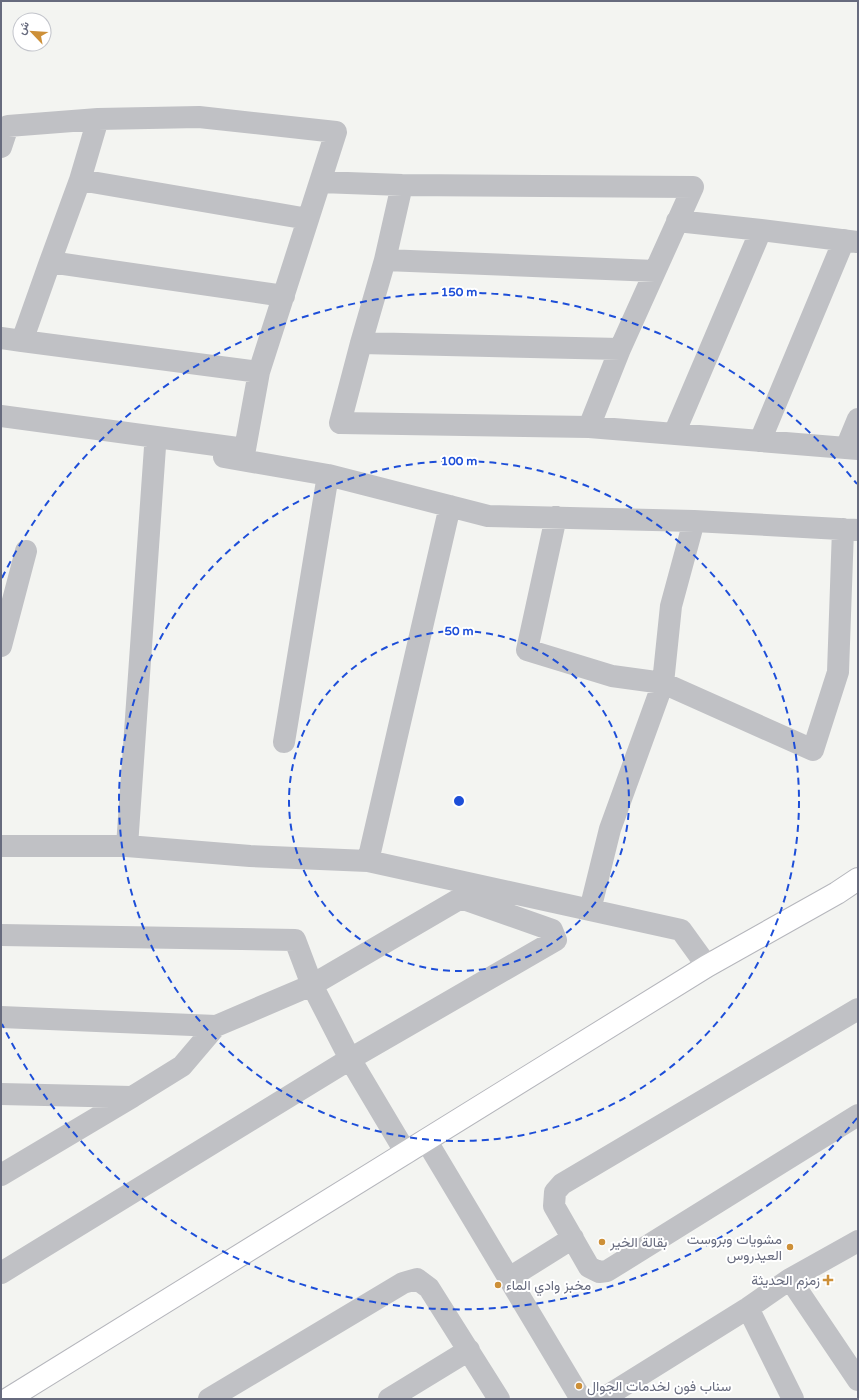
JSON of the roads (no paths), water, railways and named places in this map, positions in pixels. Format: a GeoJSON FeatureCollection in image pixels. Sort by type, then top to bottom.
{"type":"FeatureCollection","features":[{"type":"Feature","properties":{"kind":"street"},"geometry":{"type":"LineString","coordinates":[[1,147],[4,127],[98,119],[199,117],[336,132],[259,372],[245,449],[1,416]]}},
{"type":"Feature","properties":{"kind":"street"},"geometry":{"type":"LineString","coordinates":[[22,341],[80,180],[98,119]]}},
{"type":"Feature","properties":{"kind":"street"},"geometry":{"type":"LineString","coordinates":[[80,180],[308,219]]}},
{"type":"Feature","properties":{"kind":"street"},"geometry":{"type":"LineString","coordinates":[[320,182],[402,185],[693,187],[620,349],[589,427]]}},
{"type":"Feature","properties":{"kind":"street"},"geometry":{"type":"LineString","coordinates":[[402,185],[385,260],[340,423],[589,427],[852,449],[858,419]]}},
{"type":"Feature","properties":{"kind":"street"},"geometry":{"type":"LineString","coordinates":[[677,221],[851,241],[760,441]]}},
{"type":"Feature","properties":{"kind":"street"},"geometry":{"type":"LineString","coordinates":[[674,434],[761,230]]}},
{"type":"Feature","properties":{"kind":"street"},"geometry":{"type":"LineString","coordinates":[[385,260],[655,271]]}},
{"type":"Feature","properties":{"kind":"street"},"geometry":{"type":"LineString","coordinates":[[50,262],[284,296]]}},
{"type":"Feature","properties":{"kind":"street"},"geometry":{"type":"LineString","coordinates":[[1,338],[259,372]]}},
{"type":"Feature","properties":{"kind":"street"},"geometry":{"type":"LineString","coordinates":[[361,343],[620,349]]}},
{"type":"Feature","properties":{"kind":"street"},"geometry":{"type":"LineString","coordinates":[[1,426],[155,447],[328,474],[488,516],[556,517],[694,521],[850,530],[838,672],[813,750],[663,683],[612,676],[527,650],[556,517]]}},
{"type":"Feature","properties":{"kind":"street"},"geometry":{"type":"LineString","coordinates":[[127,846],[155,447]]}},
{"type":"Feature","properties":{"kind":"street"},"geometry":{"type":"LineString","coordinates":[[284,742],[328,474]]}},
{"type":"Feature","properties":{"kind":"street"},"geometry":{"type":"LineString","coordinates":[[368,862],[450,506]]}},
{"type":"Feature","properties":{"kind":"street"},"geometry":{"type":"LineString","coordinates":[[590,910],[610,829],[663,683],[671,606],[694,521]]}},
{"type":"Feature","properties":{"kind":"street"},"geometry":{"type":"LineString","coordinates":[[1,646],[26,551]]}},
{"type":"Feature","properties":{"kind":"street"},"geometry":{"type":"LineString","coordinates":[[1,846],[127,846],[250,856],[368,862],[681,930],[707,966]]}},
{"type":"Feature","properties":{"kind":"street"},"geometry":{"type":"LineString","coordinates":[[8,1399],[707,966],[837,893],[858,879]]}},
{"type":"Feature","properties":{"kind":"street"},"geometry":{"type":"LineString","coordinates":[[1,1017],[216,1026],[312,986],[461,898],[552,930],[556,940],[350,1059],[1,1273]]}},
{"type":"Feature","properties":{"kind":"street"},"geometry":{"type":"LineString","coordinates":[[1,935],[295,940],[312,986],[350,1059],[406,1153]]}},
{"type":"Feature","properties":{"kind":"street"},"geometry":{"type":"LineString","coordinates":[[858,1009],[562,1184],[555,1192],[554,1206],[589,1267],[599,1272],[607,1271],[858,1115]]}},
{"type":"Feature","properties":{"kind":"street"},"geometry":{"type":"LineString","coordinates":[[1,1175],[182,1066],[216,1026]]}},
{"type":"Feature","properties":{"kind":"street"},"geometry":{"type":"LineString","coordinates":[[1,1094],[132,1097]]}},
{"type":"Feature","properties":{"kind":"street"},"geometry":{"type":"LineString","coordinates":[[426,1140],[582,1399]]}},
{"type":"Feature","properties":{"kind":"street"},"geometry":{"type":"LineString","coordinates":[[509,1278],[573,1238]]}},
{"type":"Feature","properties":{"kind":"street"},"geometry":{"type":"LineString","coordinates":[[602,1399],[748,1308],[790,1279],[858,1241]]}},
{"type":"Feature","properties":{"kind":"street"},"geometry":{"type":"LineString","coordinates":[[209,1399],[403,1283],[417,1279],[430,1288],[499,1399]]}},
{"type":"Feature","properties":{"kind":"street"},"geometry":{"type":"LineString","coordinates":[[790,1279],[858,1380]]}},
{"type":"Feature","properties":{"kind":"street"},"geometry":{"type":"LineString","coordinates":[[748,1308],[793,1399]]}},
{"type":"Feature","properties":{"kind":"street"},"geometry":{"type":"LineString","coordinates":[[389,1399],[469,1350]]}},
{"type":"Feature","properties":{"kind":"place","name":"بقالة الخير"},"geometry":{"type":"Point","coordinates":[602,1242]}},
{"type":"Feature","properties":{"kind":"place","name":"مشويات وبروست العيدروس"},"geometry":{"type":"Point","coordinates":[790,1247]}},
{"type":"Feature","properties":{"kind":"place","name":"زمزم الحديثة"},"geometry":{"type":"Point","coordinates":[828,1280]}},
{"type":"Feature","properties":{"kind":"place","name":"مخبز وادي الماء"},"geometry":{"type":"Point","coordinates":[498,1285]}},
{"type":"Feature","properties":{"kind":"place","name":"سناب فون لخدمات الجوال"},"geometry":{"type":"Point","coordinates":[579,1386]}}]}
